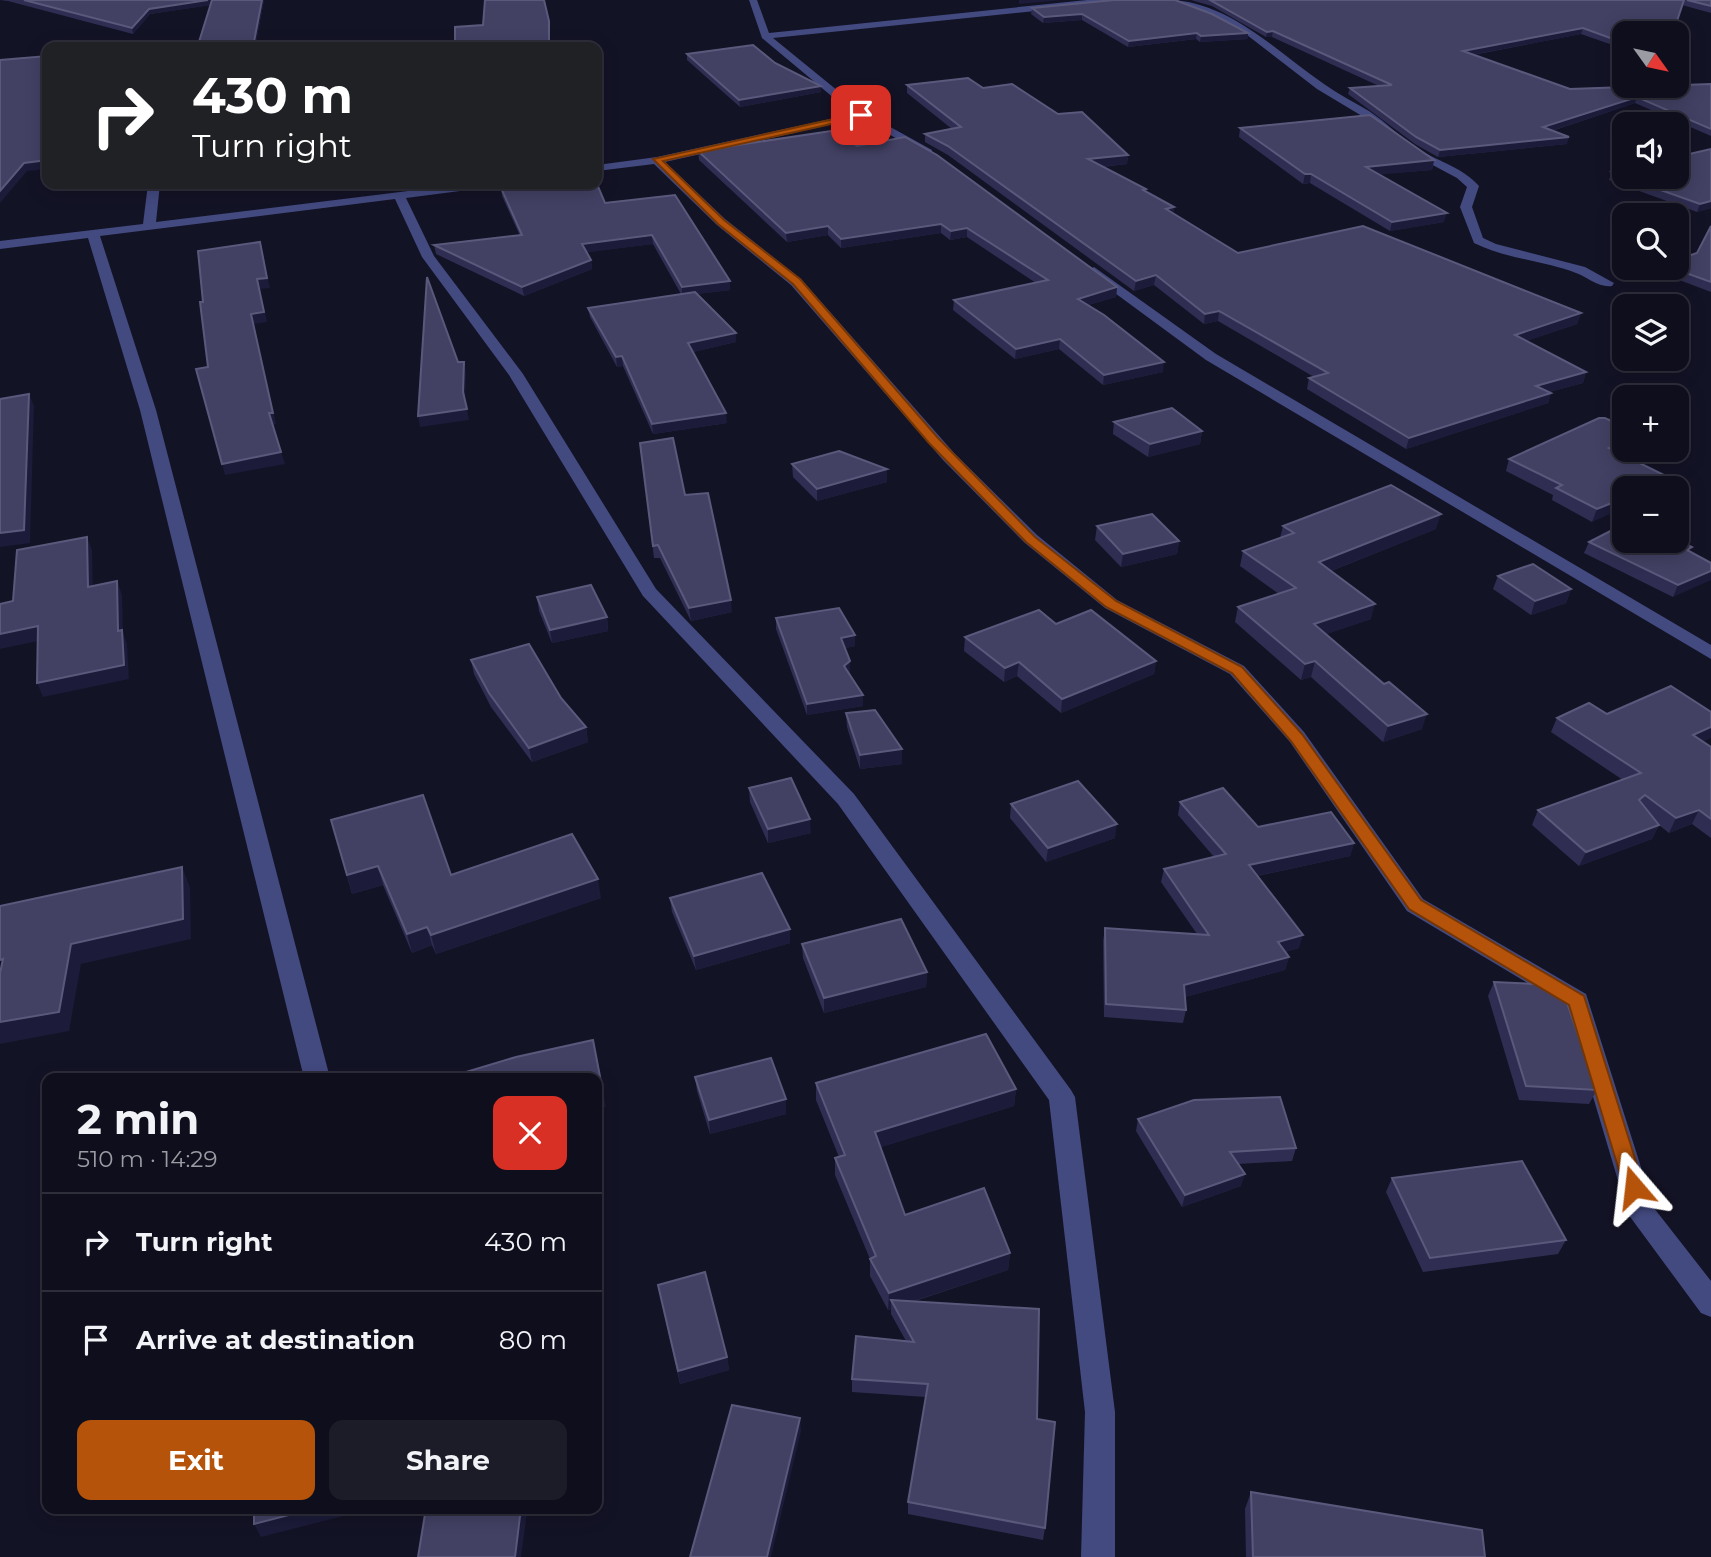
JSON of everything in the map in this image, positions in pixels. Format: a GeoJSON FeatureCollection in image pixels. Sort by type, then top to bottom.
{"type":"FeatureCollection","features":[{"type":"Feature","properties":{"kind":"street"},"geometry":{"type":"LineString","coordinates":[[753,0],[765,36],[861,115],[942,159]]}},
{"type":"Feature","properties":{"kind":"street"},"geometry":{"type":"LineString","coordinates":[[765,36],[1113,0]]}},
{"type":"Feature","properties":{"kind":"street"},"geometry":{"type":"LineString","coordinates":[[1171,0],[1215,15],[1250,33],[1321,87],[1366,114],[1416,152],[1474,186],[1466,207],[1478,240],[1492,247],[1580,270],[1607,283]]}},
{"type":"Feature","properties":{"kind":"street"},"geometry":{"type":"LineString","coordinates":[[602,167],[657,159],[861,115]]}},
{"type":"Feature","properties":{"kind":"street"},"geometry":{"type":"LineString","coordinates":[[657,159],[721,222],[796,282],[957,466],[1031,539],[1111,604],[1237,670],[1297,737],[1415,905],[1577,1001],[1642,1214],[1711,1304]]}},
{"type":"Feature","properties":{"kind":"street"},"geometry":{"type":"LineString","coordinates":[[149,227],[153,189]]}},
{"type":"Feature","properties":{"kind":"street"},"geometry":{"type":"LineString","coordinates":[[0,245],[456,189]]}},
{"type":"Feature","properties":{"kind":"street"},"geometry":{"type":"LineString","coordinates":[[401,197],[428,257],[516,374],[649,592],[846,799],[1062,1097],[1100,1412],[1098,1557]]}},
{"type":"Feature","properties":{"kind":"street"},"geometry":{"type":"LineString","coordinates":[[93,235],[148,410],[316,1073]]}},
{"type":"Feature","properties":{"kind":"street"},"geometry":{"type":"LineString","coordinates":[[1077,258],[1211,357],[1711,653]]}},
{"type":"Feature","properties":{"kind":"building"},"geometry":{"type":"Polygon","coordinates":[[[24,0],[208,0],[149,9],[132,28],[24,0]]]}},
{"type":"Feature","properties":{"kind":"building"},"geometry":{"type":"Polygon","coordinates":[[[212,0],[262,0],[254,42],[199,42],[212,0]]]}},
{"type":"Feature","properties":{"kind":"building"},"geometry":{"type":"Polygon","coordinates":[[[485,0],[544,0],[549,21],[549,42],[455,42],[455,27],[483,25],[485,0]]]}},
{"type":"Feature","properties":{"kind":"building"},"geometry":{"type":"Polygon","coordinates":[[[1114,0],[1175,0],[1212,14],[1248,33],[1201,36],[1197,33],[1129,41],[1082,14],[1044,17],[1032,8],[1114,0]]]}},
{"type":"Feature","properties":{"kind":"building"},"geometry":{"type":"Polygon","coordinates":[[[1210,0],[1684,0],[1677,21],[1612,21],[1612,39],[1583,28],[1463,51],[1570,89],[1612,88],[1612,98],[1634,98],[1543,127],[1569,137],[1440,150],[1416,137],[1350,88],[1392,85],[1273,31],[1267,32],[1210,0]]]}},
{"type":"Feature","properties":{"kind":"building"},"geometry":{"type":"Polygon","coordinates":[[[1687,0],[1711,0],[1711,6],[1687,0]]]}},
{"type":"Feature","properties":{"kind":"building"},"geometry":{"type":"Polygon","coordinates":[[[753,45],[775,63],[821,86],[739,100],[687,54],[753,45]]]}},
{"type":"Feature","properties":{"kind":"building"},"geometry":{"type":"Polygon","coordinates":[[[42,56],[42,161],[24,163],[0,191],[0,60],[42,56]]]}},
{"type":"Feature","properties":{"kind":"building"},"geometry":{"type":"Polygon","coordinates":[[[968,78],[983,88],[1012,84],[1058,114],[1082,112],[1128,155],[1088,159],[1146,189],[1143,190],[1174,207],[1166,209],[1238,253],[1363,226],[1581,313],[1515,335],[1586,372],[1536,386],[1551,393],[1409,438],[1309,378],[1328,373],[1219,311],[1205,314],[1156,275],[1136,281],[948,146],[925,134],[961,127],[907,85],[968,78]]]}},
{"type":"Feature","properties":{"kind":"building"},"geometry":{"type":"Polygon","coordinates":[[[1711,84],[1711,129],[1689,119],[1689,112],[1672,112],[1639,98],[1689,98],[1689,85],[1711,84]]]}},
{"type":"Feature","properties":{"kind":"building"},"geometry":{"type":"Polygon","coordinates":[[[1370,115],[1434,160],[1366,167],[1447,213],[1392,222],[1311,174],[1305,174],[1240,128],[1370,115]]]}},
{"type":"Feature","properties":{"kind":"building"},"geometry":{"type":"Polygon","coordinates":[[[831,131],[857,146],[905,137],[937,155],[1117,287],[1078,299],[1104,315],[1164,362],[1104,375],[1060,339],[1016,349],[954,300],[1048,280],[967,228],[951,231],[941,224],[841,239],[828,226],[786,233],[698,151],[831,131]]]}},
{"type":"Feature","properties":{"kind":"building"},"geometry":{"type":"Polygon","coordinates":[[[1711,149],[1711,201],[1700,204],[1658,189],[1689,189],[1689,154],[1711,149]]]}},
{"type":"Feature","properties":{"kind":"building"},"geometry":{"type":"Polygon","coordinates":[[[501,189],[599,189],[605,203],[675,195],[730,281],[682,287],[652,235],[582,244],[591,260],[522,287],[434,245],[522,235],[501,189]]]}},
{"type":"Feature","properties":{"kind":"building"},"geometry":{"type":"Polygon","coordinates":[[[1711,226],[1711,282],[1689,274],[1689,256],[1697,253],[1711,226]]]}},
{"type":"Feature","properties":{"kind":"building"},"geometry":{"type":"Polygon","coordinates":[[[260,242],[267,278],[257,279],[264,312],[251,314],[273,413],[269,413],[281,452],[222,464],[196,369],[208,367],[200,302],[203,302],[198,251],[260,242]]]}},
{"type":"Feature","properties":{"kind":"building"},"geometry":{"type":"Polygon","coordinates":[[[427,277],[458,362],[464,362],[463,392],[467,409],[418,416],[427,277]]]}},
{"type":"Feature","properties":{"kind":"building"},"geometry":{"type":"Polygon","coordinates":[[[695,292],[736,333],[688,343],[726,413],[652,424],[622,356],[616,357],[588,308],[695,292]]]}},
{"type":"Feature","properties":{"kind":"building"},"geometry":{"type":"Polygon","coordinates":[[[29,394],[24,530],[0,533],[0,399],[29,394]]]}},
{"type":"Feature","properties":{"kind":"building"},"geometry":{"type":"Polygon","coordinates":[[[1172,408],[1202,431],[1150,444],[1114,422],[1172,408]]]}},
{"type":"Feature","properties":{"kind":"building"},"geometry":{"type":"Polygon","coordinates":[[[1599,418],[1605,418],[1612,421],[1612,447],[1609,448],[1612,449],[1612,462],[1637,462],[1666,476],[1612,476],[1612,503],[1597,509],[1556,488],[1562,485],[1509,459],[1599,418]]]}},
{"type":"Feature","properties":{"kind":"building"},"geometry":{"type":"Polygon","coordinates":[[[673,438],[685,495],[708,493],[731,600],[689,608],[658,545],[653,546],[640,443],[673,438]]]}},
{"type":"Feature","properties":{"kind":"building"},"geometry":{"type":"Polygon","coordinates":[[[839,451],[887,469],[817,489],[792,464],[839,451]]]}},
{"type":"Feature","properties":{"kind":"building"},"geometry":{"type":"Polygon","coordinates":[[[1391,485],[1441,514],[1319,562],[1375,604],[1314,624],[1384,684],[1389,682],[1427,714],[1388,726],[1315,661],[1305,664],[1238,607],[1296,588],[1243,551],[1294,533],[1283,526],[1391,485]]]}},
{"type":"Feature","properties":{"kind":"building"},"geometry":{"type":"Polygon","coordinates":[[[1152,514],[1179,541],[1123,554],[1097,526],[1152,514]]]}},
{"type":"Feature","properties":{"kind":"building"},"geometry":{"type":"Polygon","coordinates":[[[1612,530],[1612,553],[1689,551],[1711,563],[1711,571],[1678,585],[1589,542],[1612,530]]]}},
{"type":"Feature","properties":{"kind":"building"},"geometry":{"type":"Polygon","coordinates":[[[87,537],[88,587],[117,581],[118,631],[122,630],[124,665],[37,683],[38,626],[0,634],[0,604],[13,601],[17,550],[87,537]]]}},
{"type":"Feature","properties":{"kind":"building"},"geometry":{"type":"Polygon","coordinates":[[[1533,564],[1571,589],[1535,601],[1498,576],[1533,564]]]}},
{"type":"Feature","properties":{"kind":"building"},"geometry":{"type":"Polygon","coordinates":[[[591,585],[607,617],[550,630],[537,597],[591,585]]]}},
{"type":"Feature","properties":{"kind":"building"},"geometry":{"type":"Polygon","coordinates":[[[839,608],[855,635],[841,638],[850,661],[844,666],[863,695],[807,704],[776,618],[839,608]]]}},
{"type":"Feature","properties":{"kind":"building"},"geometry":{"type":"Polygon","coordinates":[[[1039,610],[1056,624],[1091,610],[1156,661],[1062,699],[1019,662],[1005,668],[965,637],[1039,610]]]}},
{"type":"Feature","properties":{"kind":"building"},"geometry":{"type":"Polygon","coordinates":[[[529,644],[561,698],[586,727],[529,748],[489,693],[471,660],[529,644]]]}},
{"type":"Feature","properties":{"kind":"building"},"geometry":{"type":"Polygon","coordinates":[[[1671,686],[1711,712],[1711,727],[1693,735],[1711,747],[1711,819],[1699,810],[1676,818],[1645,795],[1639,800],[1659,825],[1586,852],[1538,810],[1641,773],[1557,718],[1589,703],[1607,714],[1671,686]]]}},
{"type":"Feature","properties":{"kind":"building"},"geometry":{"type":"Polygon","coordinates":[[[875,710],[902,749],[860,755],[846,713],[875,710]]]}},
{"type":"Feature","properties":{"kind":"building"},"geometry":{"type":"Polygon","coordinates":[[[791,778],[810,819],[768,829],[749,788],[791,778]]]}},
{"type":"Feature","properties":{"kind":"building"},"geometry":{"type":"Polygon","coordinates":[[[1078,781],[1117,824],[1048,848],[1011,804],[1078,781]]]}},
{"type":"Feature","properties":{"kind":"building"},"geometry":{"type":"Polygon","coordinates":[[[1223,788],[1258,827],[1331,812],[1354,843],[1249,865],[1303,935],[1278,942],[1289,957],[1184,985],[1186,1010],[1106,1004],[1105,928],[1209,935],[1164,869],[1226,854],[1180,802],[1223,788]]]}},
{"type":"Feature","properties":{"kind":"building"},"geometry":{"type":"Polygon","coordinates":[[[423,795],[451,875],[572,834],[598,879],[431,935],[427,927],[407,934],[378,866],[347,875],[331,820],[423,795]]]}},
{"type":"Feature","properties":{"kind":"building"},"geometry":{"type":"Polygon","coordinates":[[[182,867],[183,919],[71,944],[59,1012],[0,1022],[0,973],[3,959],[0,960],[0,906],[182,867]]]}},
{"type":"Feature","properties":{"kind":"building"},"geometry":{"type":"Polygon","coordinates":[[[762,873],[790,929],[694,956],[670,898],[762,873]]]}},
{"type":"Feature","properties":{"kind":"building"},"geometry":{"type":"Polygon","coordinates":[[[901,919],[927,972],[824,998],[802,944],[901,919]]]}},
{"type":"Feature","properties":{"kind":"building"},"geometry":{"type":"Polygon","coordinates":[[[1494,982],[1557,985],[1562,988],[1597,1090],[1526,1086],[1494,982]]]}},
{"type":"Feature","properties":{"kind":"building"},"geometry":{"type":"Polygon","coordinates":[[[986,1034],[1016,1089],[875,1132],[905,1215],[984,1188],[1010,1253],[889,1293],[870,1259],[876,1256],[835,1158],[845,1155],[816,1083],[986,1034]]]}},
{"type":"Feature","properties":{"kind":"building"},"geometry":{"type":"Polygon","coordinates":[[[593,1040],[599,1073],[463,1073],[516,1057],[593,1040]]]}},
{"type":"Feature","properties":{"kind":"building"},"geometry":{"type":"Polygon","coordinates":[[[771,1058],[786,1099],[709,1120],[695,1077],[771,1058]]]}},
{"type":"Feature","properties":{"kind":"building"},"geometry":{"type":"Polygon","coordinates":[[[1280,1097],[1296,1148],[1230,1152],[1245,1174],[1185,1195],[1138,1119],[1194,1100],[1280,1097]]]}},
{"type":"Feature","properties":{"kind":"building"},"geometry":{"type":"Polygon","coordinates":[[[1522,1161],[1566,1240],[1430,1258],[1392,1178],[1522,1161]]]}},
{"type":"Feature","properties":{"kind":"building"},"geometry":{"type":"Polygon","coordinates":[[[705,1272],[727,1357],[678,1371],[658,1285],[705,1272]]]}},
{"type":"Feature","properties":{"kind":"building"},"geometry":{"type":"Polygon","coordinates":[[[891,1300],[1039,1309],[1037,1419],[1055,1422],[1045,1528],[908,1502],[928,1384],[852,1379],[856,1336],[914,1342],[891,1300]]]}},
{"type":"Feature","properties":{"kind":"building"},"geometry":{"type":"Polygon","coordinates":[[[732,1405],[800,1418],[767,1557],[690,1557],[732,1405]]]}},
{"type":"Feature","properties":{"kind":"building"},"geometry":{"type":"Polygon","coordinates":[[[1251,1492],[1482,1530],[1485,1557],[1253,1557],[1251,1492]]]}},
{"type":"Feature","properties":{"kind":"building"},"geometry":{"type":"Polygon","coordinates":[[[254,1514],[293,1514],[254,1524],[254,1514]]]}},
{"type":"Feature","properties":{"kind":"building"},"geometry":{"type":"Polygon","coordinates":[[[425,1514],[520,1514],[515,1557],[418,1557],[425,1514]]]}},
{"type":"Feature","properties":{"kind":"route"},"geometry":{"type":"LineString","coordinates":[[861,115],[657,159],[721,222],[796,282],[974,484],[1031,539],[1111,604],[1237,670],[1297,737],[1415,905],[1577,1001],[1634,1187]]}}]}
